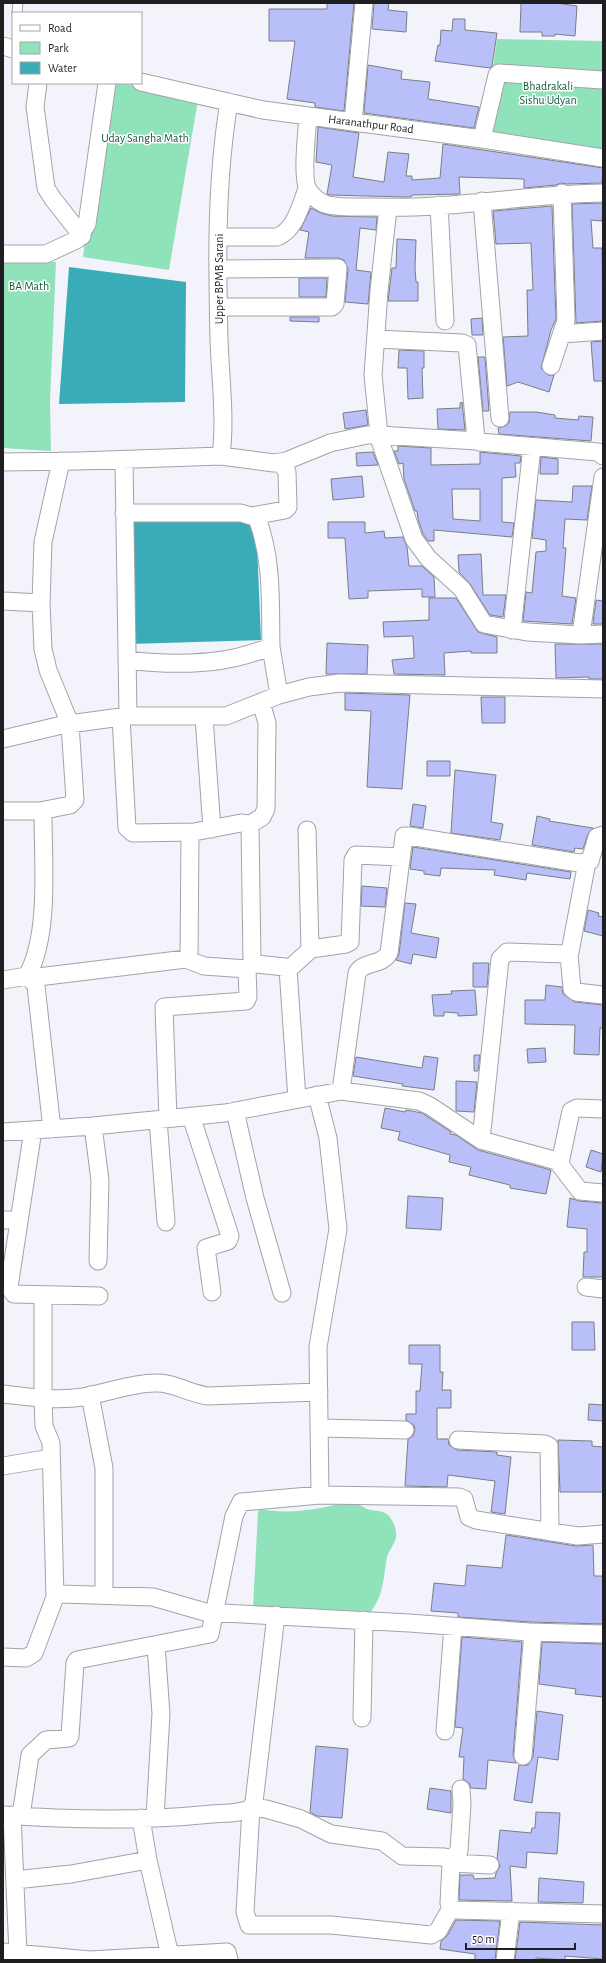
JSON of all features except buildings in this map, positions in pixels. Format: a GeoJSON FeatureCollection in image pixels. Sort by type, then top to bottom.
{"type":"FeatureCollection","features":[{"type":"Feature","properties":{"kind":"street"},"geometry":{"type":"LineString","coordinates":[[353,122],[364,3]]}},
{"type":"Feature","properties":{"kind":"street"},"geometry":{"type":"LineString","coordinates":[[482,139],[497,75],[499,73],[603,80]]}},
{"type":"Feature","properties":{"kind":"street","name":"Haranathpur Road"},"geometry":{"type":"LineString","coordinates":[[142,82],[264,110],[482,139],[603,158]]}},
{"type":"Feature","properties":{"kind":"street"},"geometry":{"type":"LineString","coordinates":[[38,84],[35,107],[46,188],[82,236]]}},
{"type":"Feature","properties":{"kind":"street"},"geometry":{"type":"LineString","coordinates":[[3,254],[46,254],[82,236],[87,224],[107,84]]}},
{"type":"Feature","properties":{"kind":"street","name":"Upper BPMB Sarani"},"geometry":{"type":"LineString","coordinates":[[221,456],[224,425],[219,307],[218,237],[223,138],[229,102]]}},
{"type":"Feature","properties":{"kind":"street"},"geometry":{"type":"LineString","coordinates":[[218,237],[277,237],[284,234],[291,228],[307,190],[305,170],[308,116]]}},
{"type":"Feature","properties":{"kind":"street"},"geometry":{"type":"LineString","coordinates":[[307,190],[314,197],[330,205],[388,208],[439,205],[562,193],[603,193]]}},
{"type":"Feature","properties":{"kind":"street"},"geometry":{"type":"LineString","coordinates":[[551,366],[566,320],[562,193]]}},
{"type":"Feature","properties":{"kind":"street"},"geometry":{"type":"LineString","coordinates":[[482,201],[500,418]]}},
{"type":"Feature","properties":{"kind":"street"},"geometry":{"type":"LineString","coordinates":[[439,205],[445,321]]}},
{"type":"Feature","properties":{"kind":"street"},"geometry":{"type":"LineString","coordinates":[[388,208],[379,291],[373,375],[380,435],[414,539],[428,558],[462,589],[484,624],[512,630],[581,635],[603,634]]}},
{"type":"Feature","properties":{"kind":"street"},"geometry":{"type":"LineString","coordinates":[[218,269],[338,268],[335,304],[332,307],[219,307]]}},
{"type":"Feature","properties":{"kind":"street"},"geometry":{"type":"LineString","coordinates":[[562,334],[603,331]]}},
{"type":"Feature","properties":{"kind":"street"},"geometry":{"type":"LineString","coordinates":[[376,339],[462,343],[467,345],[477,441]]}},
{"type":"Feature","properties":{"kind":"street"},"geometry":{"type":"LineString","coordinates":[[3,462],[124,460],[221,456],[274,463],[281,462],[330,443],[367,434],[477,441],[481,444],[598,452],[603,456]]}},
{"type":"Feature","properties":{"kind":"street"},"geometry":{"type":"LineString","coordinates":[[512,630],[532,447]]}},
{"type":"Feature","properties":{"kind":"street"},"geometry":{"type":"LineString","coordinates":[[124,460],[127,660],[125,716],[127,828],[133,833],[190,832],[241,824],[249,825],[262,817],[266,809],[267,723],[262,702]]}},
{"type":"Feature","properties":{"kind":"street"},"geometry":{"type":"LineString","coordinates":[[3,810],[40,811],[70,805],[74,802],[70,724],[43,654],[42,603],[44,542],[61,461]]}},
{"type":"Feature","properties":{"kind":"street"},"geometry":{"type":"LineString","coordinates":[[252,516],[285,510],[288,507],[287,472],[281,462]]}},
{"type":"Feature","properties":{"kind":"street"},"geometry":{"type":"LineString","coordinates":[[581,635],[603,477]]}},
{"type":"Feature","properties":{"kind":"street"},"geometry":{"type":"LineString","coordinates":[[124,513],[241,513],[257,518],[264,536],[269,558],[271,647],[279,695]]}},
{"type":"Feature","properties":{"kind":"street"},"geometry":{"type":"LineString","coordinates":[[3,601],[42,603]]}},
{"type":"Feature","properties":{"kind":"street"},"geometry":{"type":"LineString","coordinates":[[127,660],[162,664],[192,664],[225,660],[271,647]]}},
{"type":"Feature","properties":{"kind":"street"},"geometry":{"type":"LineString","coordinates":[[3,739],[70,724],[125,716],[226,716],[279,695],[309,687],[340,682],[603,689]]}},
{"type":"Feature","properties":{"kind":"street"},"geometry":{"type":"LineString","coordinates":[[204,717],[212,829]]}},
{"type":"Feature","properties":{"kind":"street"},"geometry":{"type":"LineString","coordinates":[[29,977],[40,939],[42,909],[43,816],[40,811]]}},
{"type":"Feature","properties":{"kind":"street"},"geometry":{"type":"LineString","coordinates":[[249,825],[252,960],[256,964],[285,967],[288,970]]}},
{"type":"Feature","properties":{"kind":"street"},"geometry":{"type":"LineString","coordinates":[[307,830],[310,949]]}},
{"type":"Feature","properties":{"kind":"street"},"geometry":{"type":"LineString","coordinates":[[189,960],[190,832]]}},
{"type":"Feature","properties":{"kind":"street"},"geometry":{"type":"LineString","coordinates":[[603,835],[597,837],[591,858],[587,862],[569,954],[572,989],[576,992],[603,995]]}},
{"type":"Feature","properties":{"kind":"street"},"geometry":{"type":"LineString","coordinates":[[341,1091],[357,973],[360,968],[384,960],[388,953],[404,836],[579,863],[587,862]]}},
{"type":"Feature","properties":{"kind":"street"},"geometry":{"type":"LineString","coordinates":[[288,970],[310,949],[346,944],[350,942],[354,860],[356,855],[401,856]]}},
{"type":"Feature","properties":{"kind":"street"},"geometry":{"type":"LineString","coordinates":[[480,1140],[501,956],[507,952],[569,954]]}},
{"type":"Feature","properties":{"kind":"street"},"geometry":{"type":"LineString","coordinates":[[3,980],[189,960],[204,966],[247,969],[248,997],[246,1001],[164,1007],[163,1119],[166,1222]]}},
{"type":"Feature","properties":{"kind":"street"},"geometry":{"type":"LineString","coordinates":[[288,970],[297,1099]]}},
{"type":"Feature","properties":{"kind":"street"},"geometry":{"type":"LineString","coordinates":[[29,977],[36,986],[52,1129]]}},
{"type":"Feature","properties":{"kind":"street"},"geometry":{"type":"LineString","coordinates":[[3,1132],[93,1126],[191,1116],[235,1111],[341,1091],[358,1092],[419,1101],[430,1106],[480,1140],[557,1161],[560,1163],[578,1190],[603,1193]]}},
{"type":"Feature","properties":{"kind":"street"},"geometry":{"type":"LineString","coordinates":[[317,1095],[328,1138],[338,1229],[318,1347],[321,1428],[320,1495]]}},
{"type":"Feature","properties":{"kind":"street"},"geometry":{"type":"LineString","coordinates":[[560,1163],[571,1111],[577,1108],[603,1109]]}},
{"type":"Feature","properties":{"kind":"street"},"geometry":{"type":"LineString","coordinates":[[235,1111],[255,1198],[282,1293]]}},
{"type":"Feature","properties":{"kind":"street"},"geometry":{"type":"LineString","coordinates":[[191,1116],[230,1236],[228,1241],[206,1248],[212,1292]]}},
{"type":"Feature","properties":{"kind":"street"},"geometry":{"type":"LineString","coordinates":[[93,1126],[100,1180],[98,1261]]}},
{"type":"Feature","properties":{"kind":"street"},"geometry":{"type":"LineString","coordinates":[[33,1130],[11,1220],[9,1287],[14,1294],[99,1296]]}},
{"type":"Feature","properties":{"kind":"street"},"geometry":{"type":"LineString","coordinates":[[586,1287],[603,1290]]}},
{"type":"Feature","properties":{"kind":"street"},"geometry":{"type":"LineString","coordinates":[[3,1657],[26,1658],[34,1653],[55,1597],[50,1440],[44,1426],[42,1399],[43,1294]]}},
{"type":"Feature","properties":{"kind":"street"},"geometry":{"type":"LineString","coordinates":[[3,1394],[42,1399],[90,1395],[154,1382],[172,1384],[200,1395],[208,1396],[319,1392]]}},
{"type":"Feature","properties":{"kind":"street"},"geometry":{"type":"LineString","coordinates":[[90,1395],[104,1468],[104,1595]]}},
{"type":"Feature","properties":{"kind":"street"},"geometry":{"type":"LineString","coordinates":[[321,1428],[405,1430]]}},
{"type":"Feature","properties":{"kind":"street"},"geometry":{"type":"LineString","coordinates":[[458,1440],[545,1444],[549,1446],[550,1532]]}},
{"type":"Feature","properties":{"kind":"street"},"geometry":{"type":"LineString","coordinates":[[3,1466],[51,1458]]}},
{"type":"Feature","properties":{"kind":"street"},"geometry":{"type":"LineString","coordinates":[[229,1960],[227,1952],[90,1960],[11,1953],[10,1910],[15,1880],[12,1815],[30,1755],[46,1740],[69,1738],[70,1736],[75,1663],[79,1659],[208,1635],[211,1631],[213,1612],[234,1516],[241,1502],[320,1495],[463,1497],[471,1519],[578,1536],[603,1534]]}},
{"type":"Feature","properties":{"kind":"street"},"geometry":{"type":"LineString","coordinates":[[55,1597],[61,1594],[153,1597],[202,1612],[364,1620],[533,1632],[603,1634]]}},
{"type":"Feature","properties":{"kind":"street"},"geometry":{"type":"LineString","coordinates":[[276,1615],[252,1808],[245,1912],[249,1925],[331,1924],[431,1935],[438,1931],[451,1908],[449,1903],[451,1862],[459,1850],[462,1803],[461,1789]]}},
{"type":"Feature","properties":{"kind":"street"},"geometry":{"type":"LineString","coordinates":[[362,1718],[364,1620]]}},
{"type":"Feature","properties":{"kind":"street"},"geometry":{"type":"LineString","coordinates":[[445,1731],[452,1626]]}},
{"type":"Feature","properties":{"kind":"street"},"geometry":{"type":"LineString","coordinates":[[523,1756],[533,1632]]}},
{"type":"Feature","properties":{"kind":"street"},"geometry":{"type":"LineString","coordinates":[[156,1645],[161,1714],[148,1817],[148,1860],[170,1956]]}},
{"type":"Feature","properties":{"kind":"street"},"geometry":{"type":"LineString","coordinates":[[12,1815],[148,1817],[191,1816],[252,1808],[266,1809],[301,1819],[331,1834],[382,1841],[402,1856],[439,1856],[451,1862],[490,1865]]}},
{"type":"Feature","properties":{"kind":"street"},"geometry":{"type":"LineString","coordinates":[[15,1880],[71,1874],[148,1860]]}},
{"type":"Feature","properties":{"kind":"street"},"geometry":{"type":"LineString","coordinates":[[451,1908],[466,1911],[603,1914]]}},
{"type":"Feature","properties":{"kind":"street"},"geometry":{"type":"LineString","coordinates":[[505,1960],[511,1911]]}},
{"type":"Feature","properties":{"kind":"green space","name":"Bhadrakali Sishu Udyan"},"geometry":{"type":"Polygon","coordinates":[[[497,39],[603,41],[603,154],[483,139],[497,39]]]}},
{"type":"Feature","properties":{"kind":"green space","name":"Uday Sangha Math"},"geometry":{"type":"Polygon","coordinates":[[[107,84],[127,84],[198,100],[169,270],[83,257],[107,84]]]}},
{"type":"Feature","properties":{"kind":"green space","name":"BA Math"},"geometry":{"type":"Polygon","coordinates":[[[3,259],[56,262],[50,401],[51,451],[3,448],[3,259]]]}},
{"type":"Feature","properties":{"kind":"green space"},"geometry":{"type":"Polygon","coordinates":[[[352,1500],[368,1509],[386,1513],[392,1520],[396,1531],[395,1540],[387,1557],[384,1580],[378,1601],[369,1614],[253,1608],[258,1512],[260,1509],[271,1511],[306,1510],[352,1500]]]}},
{"type":"Feature","properties":{"kind":"water"},"geometry":{"type":"Polygon","coordinates":[[[69,267],[186,282],[185,402],[59,404],[69,267]]]}},
{"type":"Feature","properties":{"kind":"water"},"geometry":{"type":"Polygon","coordinates":[[[126,518],[256,519],[261,640],[129,644],[126,518]]]}}]}
